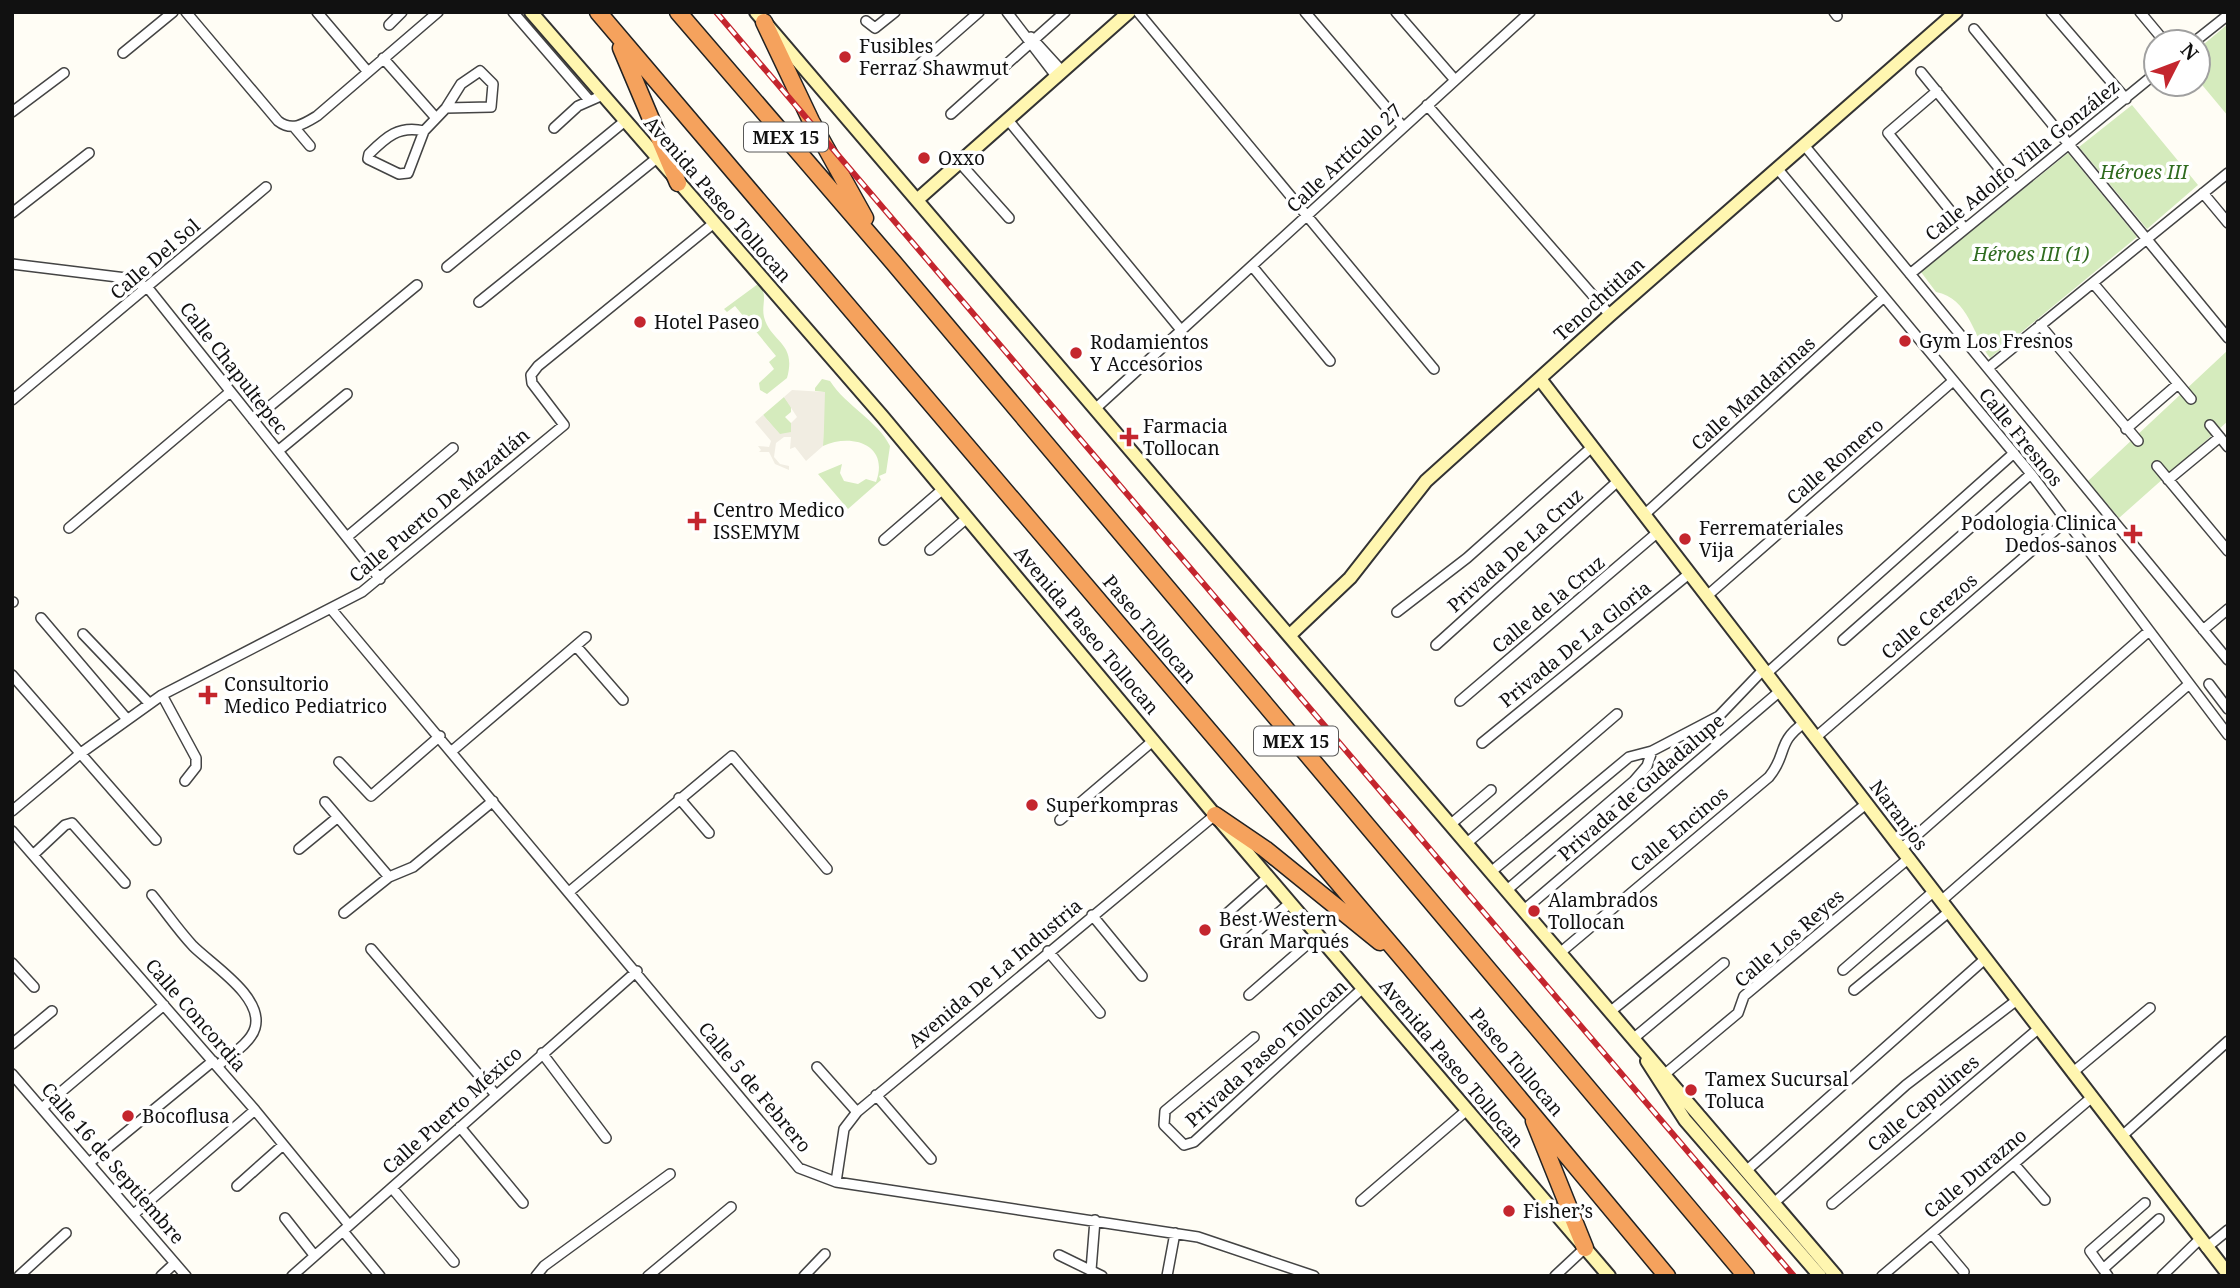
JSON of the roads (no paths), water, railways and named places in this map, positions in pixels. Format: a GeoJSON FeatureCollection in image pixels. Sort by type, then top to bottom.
{"type":"FeatureCollection","features":[{"type":"Feature","properties":{"kind":"highway","name":"Paseo Tollocan"},"geometry":{"type":"LineString","coordinates":[[598,12],[1409,965],[1667,1276]]}},
{"type":"Feature","properties":{"kind":"highway","name":"Paseo Tollocan"},"geometry":{"type":"LineString","coordinates":[[678,12],[893,262],[1746,1276]]}},
{"type":"Feature","properties":{"kind":"highway"},"geometry":{"type":"LineString","coordinates":[[760,17],[811,121],[893,262]]}},
{"type":"Feature","properties":{"kind":"highway"},"geometry":{"type":"LineString","coordinates":[[611,27],[678,183]]}},
{"type":"Feature","properties":{"kind":"highway"},"geometry":{"type":"LineString","coordinates":[[1215,815],[1265,849],[1409,965]]}},
{"type":"Feature","properties":{"kind":"highway"},"geometry":{"type":"LineString","coordinates":[[1529,1108],[1585,1248]]}},
{"type":"Feature","properties":{"kind":"main road","name":"Avenida Paseo Tollocan"},"geometry":{"type":"LineString","coordinates":[[531,12],[943,489],[1215,815],[1609,1276]]}},
{"type":"Feature","properties":{"kind":"main road"},"geometry":{"type":"LineString","coordinates":[[917,200],[1129,12]]}},
{"type":"Feature","properties":{"kind":"main road","name":"Tenochtitlan"},"geometry":{"type":"LineString","coordinates":[[1290,635],[1350,578],[1426,481],[1610,314],[1956,12]]}},
{"type":"Feature","properties":{"kind":"main road"},"geometry":{"type":"LineString","coordinates":[[760,17],[1836,1276]]}},
{"type":"Feature","properties":{"kind":"main road","name":"Naranjos"},"geometry":{"type":"LineString","coordinates":[[1540,379],[2228,1275]]}},
{"type":"Feature","properties":{"kind":"main road"},"geometry":{"type":"LineString","coordinates":[[1635,1038],[1670,1099],[1820,1276]]}},
{"type":"Feature","properties":{"kind":"street"},"geometry":{"type":"LineString","coordinates":[[123,53],[173,12]]}},
{"type":"Feature","properties":{"kind":"street"},"geometry":{"type":"LineString","coordinates":[[186,12],[278,121],[294,127],[310,146]]}},
{"type":"Feature","properties":{"kind":"street"},"geometry":{"type":"LineString","coordinates":[[317,12],[368,72]]}},
{"type":"Feature","properties":{"kind":"street"},"geometry":{"type":"LineString","coordinates":[[388,25],[402,12]]}},
{"type":"Feature","properties":{"kind":"street"},"geometry":{"type":"LineString","coordinates":[[513,12],[589,100]]}},
{"type":"Feature","properties":{"kind":"street"},"geometry":{"type":"LineString","coordinates":[[866,21],[875,29],[895,12]]}},
{"type":"Feature","properties":{"kind":"street"},"geometry":{"type":"LineString","coordinates":[[914,69],[979,12]]}},
{"type":"Feature","properties":{"kind":"street"},"geometry":{"type":"LineString","coordinates":[[1007,12],[1059,74]]}},
{"type":"Feature","properties":{"kind":"street"},"geometry":{"type":"LineString","coordinates":[[951,114],[1065,12]]}},
{"type":"Feature","properties":{"kind":"street"},"geometry":{"type":"LineString","coordinates":[[1138,12],[1434,369]]}},
{"type":"Feature","properties":{"kind":"street"},"geometry":{"type":"LineString","coordinates":[[1305,12],[1403,128]]}},
{"type":"Feature","properties":{"kind":"street"},"geometry":{"type":"LineString","coordinates":[[1396,12],[1455,80]]}},
{"type":"Feature","properties":{"kind":"street","name":"Calle Artículo 27"},"geometry":{"type":"LineString","coordinates":[[1095,409],[1530,12]]}},
{"type":"Feature","properties":{"kind":"street"},"geometry":{"type":"LineString","coordinates":[[2051,12],[2126,99]]}},
{"type":"Feature","properties":{"kind":"street"},"geometry":{"type":"LineString","coordinates":[[2140,12],[2153,28]]}},
{"type":"Feature","properties":{"kind":"street"},"geometry":{"type":"LineString","coordinates":[[294,127],[317,116],[435,13]]}},
{"type":"Feature","properties":{"kind":"street"},"geometry":{"type":"LineString","coordinates":[[2210,28],[2228,13]]}},
{"type":"Feature","properties":{"kind":"street"},"geometry":{"type":"LineString","coordinates":[[1974,29],[2228,338]]}},
{"type":"Feature","properties":{"kind":"street"},"geometry":{"type":"LineString","coordinates":[[383,58],[436,118]]}},
{"type":"Feature","properties":{"kind":"street"},"geometry":{"type":"LineString","coordinates":[[424,131],[408,128],[393,132],[369,154],[368,159],[406,174],[412,168],[424,131],[446,108],[457,89],[473,72],[483,72],[493,85],[493,104],[488,108],[446,108]]}},
{"type":"Feature","properties":{"kind":"street"},"geometry":{"type":"LineString","coordinates":[[1921,72],[2015,188]]}},
{"type":"Feature","properties":{"kind":"street"},"geometry":{"type":"LineString","coordinates":[[12,112],[64,73]]}},
{"type":"Feature","properties":{"kind":"street","name":"Calle Adolfo Villa González"},"geometry":{"type":"LineString","coordinates":[[1910,274],[2142,85]]}},
{"type":"Feature","properties":{"kind":"street"},"geometry":{"type":"LineString","coordinates":[[1937,91],[1888,133],[1965,229]]}},
{"type":"Feature","properties":{"kind":"street"},"geometry":{"type":"LineString","coordinates":[[554,128],[589,100],[603,95]]}},
{"type":"Feature","properties":{"kind":"street"},"geometry":{"type":"LineString","coordinates":[[1427,105],[1610,314]]}},
{"type":"Feature","properties":{"kind":"street"},"geometry":{"type":"LineString","coordinates":[[1008,120],[1181,330]]}},
{"type":"Feature","properties":{"kind":"street"},"geometry":{"type":"LineString","coordinates":[[447,267],[625,121]]}},
{"type":"Feature","properties":{"kind":"street"},"geometry":{"type":"LineString","coordinates":[[1804,145],[2228,660]]}},
{"type":"Feature","properties":{"kind":"street"},"geometry":{"type":"LineString","coordinates":[[12,213],[89,153]]}},
{"type":"Feature","properties":{"kind":"street"},"geometry":{"type":"LineString","coordinates":[[479,302],[657,158]]}},
{"type":"Feature","properties":{"kind":"street"},"geometry":{"type":"LineString","coordinates":[[960,163],[1009,218]]}},
{"type":"Feature","properties":{"kind":"street","name":"Calle Fresnos"},"geometry":{"type":"LineString","coordinates":[[1777,168],[2031,474],[2228,736]]}},
{"type":"Feature","properties":{"kind":"street"},"geometry":{"type":"LineString","coordinates":[[1989,368],[2228,173]]}},
{"type":"Feature","properties":{"kind":"street","name":"Calle Del Sol"},"geometry":{"type":"LineString","coordinates":[[12,400],[266,187]]}},
{"type":"Feature","properties":{"kind":"street"},"geometry":{"type":"LineString","coordinates":[[2203,193],[2228,223]]}},
{"type":"Feature","properties":{"kind":"street","name":"Calle Puerto De Mazatlán"},"geometry":{"type":"LineString","coordinates":[[12,811],[81,753],[149,703],[332,610],[380,579],[564,425],[531,383],[531,375],[538,366],[714,223]]}},
{"type":"Feature","properties":{"kind":"street"},"geometry":{"type":"LineString","coordinates":[[12,264],[126,278],[148,288]]}},
{"type":"Feature","properties":{"kind":"street"},"geometry":{"type":"LineString","coordinates":[[1252,266],[1330,361]]}},
{"type":"Feature","properties":{"kind":"street"},"geometry":{"type":"LineString","coordinates":[[2093,283],[2191,399]]}},
{"type":"Feature","properties":{"kind":"street"},"geometry":{"type":"LineString","coordinates":[[253,420],[417,285]]}},
{"type":"Feature","properties":{"kind":"street","name":"Calle Chapultepec"},"geometry":{"type":"LineString","coordinates":[[148,288],[380,579]]}},
{"type":"Feature","properties":{"kind":"street","name":"Calle Mandarinas"},"geometry":{"type":"LineString","coordinates":[[1644,515],[1884,297]]}},
{"type":"Feature","properties":{"kind":"street"},"geometry":{"type":"LineString","coordinates":[[2040,325],[2138,442]]}},
{"type":"Feature","properties":{"kind":"street","name":"Calle Romero"},"geometry":{"type":"LineString","coordinates":[[1708,595],[1953,381]]}},
{"type":"Feature","properties":{"kind":"street"},"geometry":{"type":"LineString","coordinates":[[2126,429],[2178,384]]}},
{"type":"Feature","properties":{"kind":"street"},"geometry":{"type":"LineString","coordinates":[[69,527],[230,392]]}},
{"type":"Feature","properties":{"kind":"street"},"geometry":{"type":"LineString","coordinates":[[278,451],[347,394]]}},
{"type":"Feature","properties":{"kind":"street"},"geometry":{"type":"LineString","coordinates":[[2210,425],[2228,447]]}},
{"type":"Feature","properties":{"kind":"street"},"geometry":{"type":"LineString","coordinates":[[2168,480],[2220,437]]}},
{"type":"Feature","properties":{"kind":"street"},"geometry":{"type":"LineString","coordinates":[[1397,612],[1467,558],[1592,447]]}},
{"type":"Feature","properties":{"kind":"street"},"geometry":{"type":"LineString","coordinates":[[347,537],[453,448]]}},
{"type":"Feature","properties":{"kind":"street"},"geometry":{"type":"LineString","coordinates":[[1492,871],[1629,757],[1652,751],[1719,716],[1765,672],[2014,453]]}},
{"type":"Feature","properties":{"kind":"street"},"geometry":{"type":"LineString","coordinates":[[2157,466],[2228,551]]}},
{"type":"Feature","properties":{"kind":"street"},"geometry":{"type":"LineString","coordinates":[[1843,640],[2031,474]]}},
{"type":"Feature","properties":{"kind":"street","name":"Privada De La Cruz"},"geometry":{"type":"LineString","coordinates":[[1436,645],[1618,481]]}},
{"type":"Feature","properties":{"kind":"street"},"geometry":{"type":"LineString","coordinates":[[884,540],[943,489]]}},
{"type":"Feature","properties":{"kind":"street"},"geometry":{"type":"LineString","coordinates":[[930,550],[967,518]]}},
{"type":"Feature","properties":{"kind":"street","name":"Calle Cerezos"},"geometry":{"type":"LineString","coordinates":[[1815,738],[2066,522]]}},
{"type":"Feature","properties":{"kind":"street","name":"Calle de la Cruz"},"geometry":{"type":"LineString","coordinates":[[1460,701],[1658,533]]}},
{"type":"Feature","properties":{"kind":"street","name":"Privada De La Gloria"},"geometry":{"type":"LineString","coordinates":[[1482,743],[1690,573]]}},
{"type":"Feature","properties":{"kind":"street"},"geometry":{"type":"LineString","coordinates":[[2203,630],[2228,609]]}},
{"type":"Feature","properties":{"kind":"street","name":"Calle 5 de Febrero"},"geometry":{"type":"LineString","coordinates":[[332,610],[637,971],[795,1164],[810,1174],[836,1182],[1175,1233],[1221,1243],[1314,1276]]}},
{"type":"Feature","properties":{"kind":"street"},"geometry":{"type":"LineString","coordinates":[[41,618],[126,718]]}},
{"type":"Feature","properties":{"kind":"street","name":"Calle Los Reyes"},"geometry":{"type":"LineString","coordinates":[[1665,1074],[1738,1013],[1744,996],[1905,854],[2149,631]]}},
{"type":"Feature","properties":{"kind":"street"},"geometry":{"type":"LineString","coordinates":[[83,634],[149,703]]}},
{"type":"Feature","properties":{"kind":"street"},"geometry":{"type":"LineString","coordinates":[[452,751],[586,637]]}},
{"type":"Feature","properties":{"kind":"street"},"geometry":{"type":"LineString","coordinates":[[576,646],[622,700]]}},
{"type":"Feature","properties":{"kind":"street"},"geometry":{"type":"LineString","coordinates":[[12,675],[156,840]]}},
{"type":"Feature","properties":{"kind":"street"},"geometry":{"type":"LineString","coordinates":[[2209,684],[2228,709]]}},
{"type":"Feature","properties":{"kind":"street"},"geometry":{"type":"LineString","coordinates":[[1854,990],[1941,902],[2188,685]]}},
{"type":"Feature","properties":{"kind":"street","name":"Privada de Gudadalupe"},"geometry":{"type":"LineString","coordinates":[[1524,910],[1780,691]]}},
{"type":"Feature","properties":{"kind":"street"},"geometry":{"type":"LineString","coordinates":[[162,695],[196,758],[196,767],[185,781]]}},
{"type":"Feature","properties":{"kind":"street"},"geometry":{"type":"LineString","coordinates":[[1467,843],[1618,714]]}},
{"type":"Feature","properties":{"kind":"street","name":"Calle Encinos"},"geometry":{"type":"LineString","coordinates":[[1561,952],[1769,777],[1780,760],[1787,735],[1804,723]]}},
{"type":"Feature","properties":{"kind":"street"},"geometry":{"type":"LineString","coordinates":[[340,762],[371,796],[440,736]]}},
{"type":"Feature","properties":{"kind":"street"},"geometry":{"type":"LineString","coordinates":[[1060,820],[1154,740]]}},
{"type":"Feature","properties":{"kind":"street"},"geometry":{"type":"LineString","coordinates":[[1507,890],[1634,781],[1647,766],[1652,751]]}},
{"type":"Feature","properties":{"kind":"street"},"geometry":{"type":"LineString","coordinates":[[569,892],[732,756],[827,869]]}},
{"type":"Feature","properties":{"kind":"street"},"geometry":{"type":"LineString","coordinates":[[1451,824],[1491,790]]}},
{"type":"Feature","properties":{"kind":"street"},"geometry":{"type":"LineString","coordinates":[[679,798],[709,833]]}},
{"type":"Feature","properties":{"kind":"street"},"geometry":{"type":"LineString","coordinates":[[344,913],[389,877],[413,867],[493,801]]}},
{"type":"Feature","properties":{"kind":"street"},"geometry":{"type":"LineString","coordinates":[[325,802],[389,877]]}},
{"type":"Feature","properties":{"kind":"street"},"geometry":{"type":"LineString","coordinates":[[1611,1012],[1866,804]]}},
{"type":"Feature","properties":{"kind":"street","name":"Avenida De La Industria"},"geometry":{"type":"LineString","coordinates":[[836,1182],[844,1129],[857,1112],[1215,815]]}},
{"type":"Feature","properties":{"kind":"street"},"geometry":{"type":"LineString","coordinates":[[299,849],[338,817]]}},
{"type":"Feature","properties":{"kind":"street"},"geometry":{"type":"LineString","coordinates":[[33,855],[70,823],[125,883]]}},
{"type":"Feature","properties":{"kind":"street","name":"Calle Concordia"},"geometry":{"type":"LineString","coordinates":[[12,831],[284,1145],[380,1276]]}},
{"type":"Feature","properties":{"kind":"street"},"geometry":{"type":"LineString","coordinates":[[1224,916],[1268,877]]}},
{"type":"Feature","properties":{"kind":"street"},"geometry":{"type":"LineString","coordinates":[[89,1163],[252,1035],[257,1021],[255,1008],[221,970],[194,946],[152,895]]}},
{"type":"Feature","properties":{"kind":"street"},"geometry":{"type":"LineString","coordinates":[[1843,970],[1941,902]]}},
{"type":"Feature","properties":{"kind":"street"},"geometry":{"type":"LineString","coordinates":[[1246,941],[1290,903]]}},
{"type":"Feature","properties":{"kind":"street"},"geometry":{"type":"LineString","coordinates":[[1092,915],[1142,976]]}},
{"type":"Feature","properties":{"kind":"street"},"geometry":{"type":"LineString","coordinates":[[1249,995],[1318,935]]}},
{"type":"Feature","properties":{"kind":"street"},"geometry":{"type":"LineString","coordinates":[[370,949],[496,1095]]}},
{"type":"Feature","properties":{"kind":"street"},"geometry":{"type":"LineString","coordinates":[[1048,951],[1100,1013]]}},
{"type":"Feature","properties":{"kind":"street"},"geometry":{"type":"LineString","coordinates":[[1747,1170],[1985,959]]}},
{"type":"Feature","properties":{"kind":"street"},"geometry":{"type":"LineString","coordinates":[[12,963],[34,987]]}},
{"type":"Feature","properties":{"kind":"street"},"geometry":{"type":"LineString","coordinates":[[1635,1038],[1724,963]]}},
{"type":"Feature","properties":{"kind":"street","name":"Calle Puerto México"},"geometry":{"type":"LineString","coordinates":[[292,1276],[637,971]]}},
{"type":"Feature","properties":{"kind":"street","name":"Privada Paseo Tollocan"},"geometry":{"type":"LineString","coordinates":[[1254,1037],[1165,1111],[1164,1125],[1179,1143],[1184,1145],[1194,1142],[1363,989]]}},
{"type":"Feature","properties":{"kind":"street"},"geometry":{"type":"LineString","coordinates":[[1774,1202],[1906,1085],[2017,1000]]}},
{"type":"Feature","properties":{"kind":"street"},"geometry":{"type":"LineString","coordinates":[[42,1108],[164,1005]]}},
{"type":"Feature","properties":{"kind":"street"},"geometry":{"type":"LineString","coordinates":[[2072,1073],[2150,1008]]}},
{"type":"Feature","properties":{"kind":"street"},"geometry":{"type":"LineString","coordinates":[[12,1044],[52,1011]]}},
{"type":"Feature","properties":{"kind":"street","name":"Calle Capulines"},"geometry":{"type":"LineString","coordinates":[[1832,1204],[2038,1029]]}},
{"type":"Feature","properties":{"kind":"street"},"geometry":{"type":"LineString","coordinates":[[2122,1136],[2228,1041]]}},
{"type":"Feature","properties":{"kind":"street"},"geometry":{"type":"LineString","coordinates":[[542,1053],[606,1138]]}},
{"type":"Feature","properties":{"kind":"street"},"geometry":{"type":"LineString","coordinates":[[817,1067],[857,1112]]}},
{"type":"Feature","properties":{"kind":"street","name":"Calle 16 de Septiembre"},"geometry":{"type":"LineString","coordinates":[[12,1074],[187,1276]]}},
{"type":"Feature","properties":{"kind":"street"},"geometry":{"type":"LineString","coordinates":[[876,1095],[931,1158]]}},
{"type":"Feature","properties":{"kind":"street","name":"Calle Durazno"},"geometry":{"type":"LineString","coordinates":[[1882,1276],[2091,1098]]}},
{"type":"Feature","properties":{"kind":"street"},"geometry":{"type":"LineString","coordinates":[[134,1214],[255,1110]]}},
{"type":"Feature","properties":{"kind":"street"},"geometry":{"type":"LineString","coordinates":[[1361,1201],[1467,1110]]}},
{"type":"Feature","properties":{"kind":"street"},"geometry":{"type":"LineString","coordinates":[[460,1127],[523,1203]]}},
{"type":"Feature","properties":{"kind":"street"},"geometry":{"type":"LineString","coordinates":[[237,1186],[284,1145]]}},
{"type":"Feature","properties":{"kind":"street"},"geometry":{"type":"LineString","coordinates":[[2014,1164],[2045,1200]]}},
{"type":"Feature","properties":{"kind":"street"},"geometry":{"type":"LineString","coordinates":[[536,1276],[544,1266],[670,1174]]}},
{"type":"Feature","properties":{"kind":"street"},"geometry":{"type":"LineString","coordinates":[[392,1188],[454,1262]]}},
{"type":"Feature","properties":{"kind":"street"},"geometry":{"type":"LineString","coordinates":[[2145,1203],[2090,1251],[2105,1273],[2159,1219]]}},
{"type":"Feature","properties":{"kind":"street"},"geometry":{"type":"LineString","coordinates":[[648,1276],[732,1207]]}},
{"type":"Feature","properties":{"kind":"street"},"geometry":{"type":"LineString","coordinates":[[285,1218],[314,1255]]}},
{"type":"Feature","properties":{"kind":"street"},"geometry":{"type":"LineString","coordinates":[[1091,1270],[1095,1220]]}},
{"type":"Feature","properties":{"kind":"street"},"geometry":{"type":"LineString","coordinates":[[2162,1276],[2203,1243],[2228,1230]]}},
{"type":"Feature","properties":{"kind":"street"},"geometry":{"type":"LineString","coordinates":[[19,1276],[66,1233]]}},
{"type":"Feature","properties":{"kind":"street"},"geometry":{"type":"LineString","coordinates":[[1167,1276],[1175,1233]]}},
{"type":"Feature","properties":{"kind":"street"},"geometry":{"type":"LineString","coordinates":[[1932,1234],[1964,1272]]}},
{"type":"Feature","properties":{"kind":"street"},"geometry":{"type":"LineString","coordinates":[[1555,1276],[1585,1248]]}},
{"type":"Feature","properties":{"kind":"street"},"geometry":{"type":"LineString","coordinates":[[804,1276],[825,1254]]}},
{"type":"Feature","properties":{"kind":"street"},"geometry":{"type":"LineString","coordinates":[[1059,1255],[1102,1276]]}},
{"type":"Feature","properties":{"kind":"street"},"geometry":{"type":"LineString","coordinates":[[160,1276],[175,1263]]}},
{"type":"Feature","properties":{"kind":"railway"},"geometry":{"type":"LineString","coordinates":[[716,12],[1794,1276]]}},
{"type":"Feature","properties":{"kind":"place","name":"Fusibles Ferraz Shawmut"},"geometry":{"type":"Point","coordinates":[845,57]}},
{"type":"Feature","properties":{"kind":"place","name":"Oxxo"},"geometry":{"type":"Point","coordinates":[924,158]}},
{"type":"Feature","properties":{"kind":"place","name":"Hotel Paseo"},"geometry":{"type":"Point","coordinates":[640,322]}},
{"type":"Feature","properties":{"kind":"place","name":"Gym Los Fresnos"},"geometry":{"type":"Point","coordinates":[1905,341]}},
{"type":"Feature","properties":{"kind":"place","name":"Rodamientos Y Accesorios"},"geometry":{"type":"Point","coordinates":[1076,353]}},
{"type":"Feature","properties":{"kind":"place","name":"Farmacia Tollocan"},"geometry":{"type":"Point","coordinates":[1129,437]}},
{"type":"Feature","properties":{"kind":"place","name":"Centro Medico ISSEMYM"},"geometry":{"type":"Point","coordinates":[697,521]}},
{"type":"Feature","properties":{"kind":"place","name":"Podologia Clinica Dedos-sanos"},"geometry":{"type":"Point","coordinates":[2133,534]}},
{"type":"Feature","properties":{"kind":"place","name":"Ferremateriales Vija"},"geometry":{"type":"Point","coordinates":[1685,539]}},
{"type":"Feature","properties":{"kind":"place","name":"Consultorio Medico Pediatrico"},"geometry":{"type":"Point","coordinates":[208,695]}},
{"type":"Feature","properties":{"kind":"place","name":"Superkompras"},"geometry":{"type":"Point","coordinates":[1032,805]}},
{"type":"Feature","properties":{"kind":"place","name":"Alambrados Tollocan"},"geometry":{"type":"Point","coordinates":[1534,911]}},
{"type":"Feature","properties":{"kind":"place","name":"Best Western Gran Marqués"},"geometry":{"type":"Point","coordinates":[1205,930]}},
{"type":"Feature","properties":{"kind":"place","name":"Tamex Sucursal Toluca"},"geometry":{"type":"Point","coordinates":[1691,1090]}},
{"type":"Feature","properties":{"kind":"place","name":"Bocoflusa"},"geometry":{"type":"Point","coordinates":[128,1116]}},
{"type":"Feature","properties":{"kind":"place","name":"Fisher’s"},"geometry":{"type":"Point","coordinates":[1509,1211]}},
{"type":"Feature","properties":{"kind":"park label","name":"Héroes III"},"geometry":{"type":"Point","coordinates":[2144,172]}},
{"type":"Feature","properties":{"kind":"park label","name":"Héroes III (1)"},"geometry":{"type":"Point","coordinates":[2031,254]}}]}
